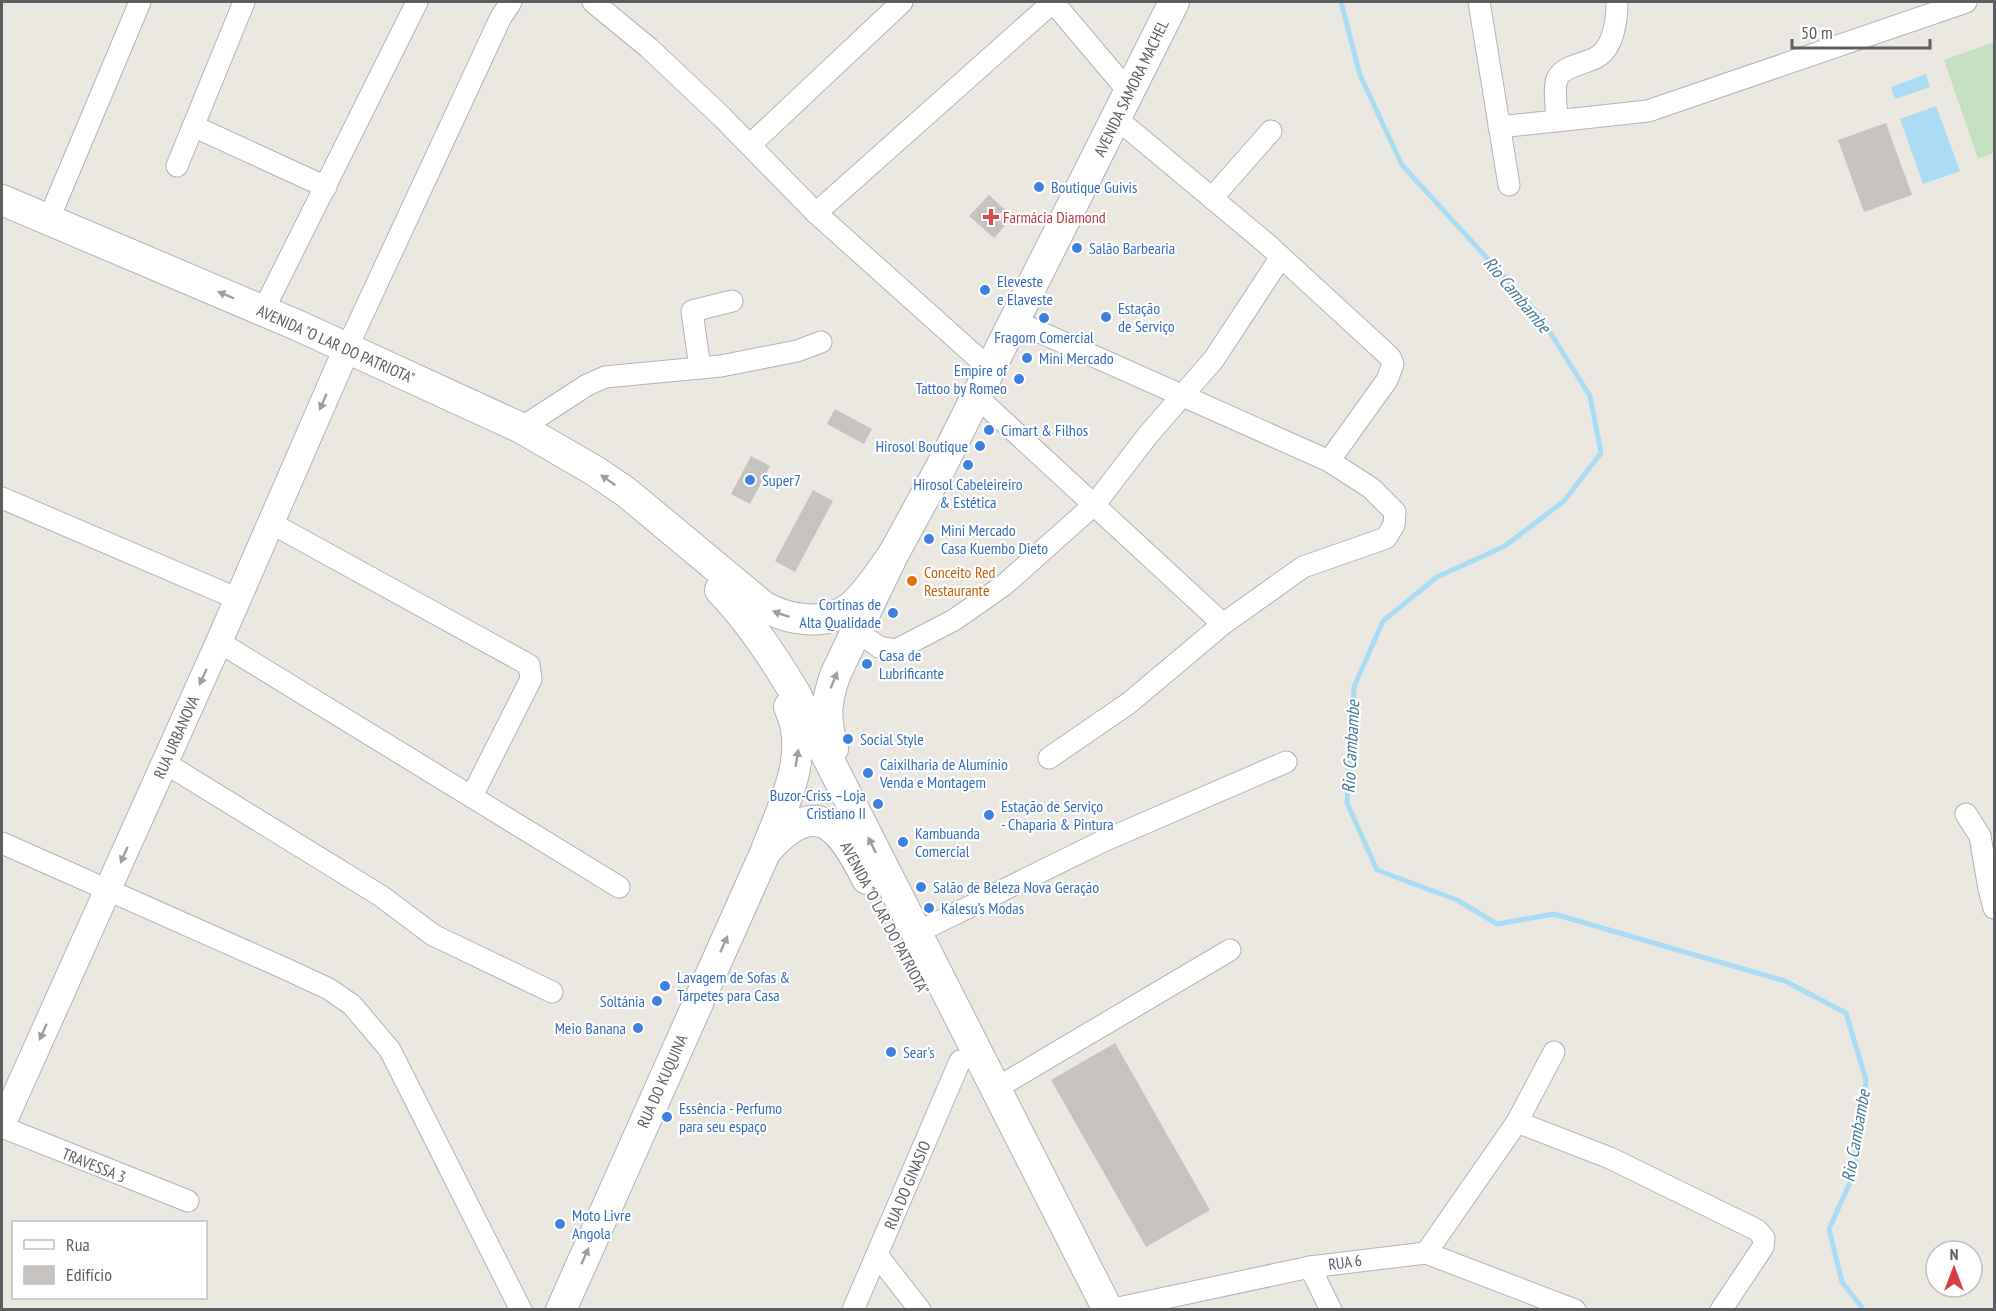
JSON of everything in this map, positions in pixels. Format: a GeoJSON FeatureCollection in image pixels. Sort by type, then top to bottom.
{"type":"FeatureCollection","features":[{"type":"Feature","properties":{"kind":"main road","name":"AVENIDA SAMORA MACHEL"},"geometry":{"type":"LineString","coordinates":[[894,553],[1015,321],[1174,2]]}},
{"type":"Feature","properties":{"kind":"main road","name":"AVENIDA \"O LAR DO PATRIOTA\""},"geometry":{"type":"LineString","coordinates":[[2,200],[263,311],[521,428],[595,471],[654,516],[763,606],[779,615],[821,619],[850,609],[862,597],[894,553]]}},
{"type":"Feature","properties":{"kind":"main road","name":"AVENIDA \"O LAR DO PATRIOTA\""},"geometry":{"type":"LineString","coordinates":[[654,516],[743,614],[795,693],[1108,1310]]}},
{"type":"Feature","properties":{"kind":"main road"},"geometry":{"type":"LineString","coordinates":[[840,778],[825,717],[827,702],[836,673],[858,632],[894,553]]}},
{"type":"Feature","properties":{"kind":"main road","name":"AVENIDA \"O LAR DO PATRIOTA\""},"geometry":{"type":"LineString","coordinates":[[743,614],[796,722],[799,738],[794,772],[765,853]]}},
{"type":"Feature","properties":{"kind":"main road","name":"AVENIDA \"O LAR DO PATRIOTA\""},"geometry":{"type":"LineString","coordinates":[[765,853],[789,828],[807,821],[825,823],[843,838],[1092,1310]]}},
{"type":"Feature","properties":{"kind":"main road","name":"RUA DO KUQUINA"},"geometry":{"type":"LineString","coordinates":[[561,1310],[765,853]]}},
{"type":"Feature","properties":{"kind":"street"},"geometry":{"type":"LineString","coordinates":[[48,221],[140,2]]}},
{"type":"Feature","properties":{"kind":"street"},"geometry":{"type":"LineString","coordinates":[[177,166],[244,2]]}},
{"type":"Feature","properties":{"kind":"street"},"geometry":{"type":"LineString","coordinates":[[263,311],[417,2]]}},
{"type":"Feature","properties":{"kind":"street"},"geometry":{"type":"LineString","coordinates":[[346,348],[454,114],[501,17],[511,2]]}},
{"type":"Feature","properties":{"kind":"street"},"geometry":{"type":"LineString","coordinates":[[593,2],[649,48],[750,145],[816,213],[990,369]]}},
{"type":"Feature","properties":{"kind":"street"},"geometry":{"type":"LineString","coordinates":[[750,145],[902,2]]}},
{"type":"Feature","properties":{"kind":"street"},"geometry":{"type":"LineString","coordinates":[[816,213],[1053,2],[1129,92]]}},
{"type":"Feature","properties":{"kind":"street"},"geometry":{"type":"LineString","coordinates":[[1479,2],[1509,185]]}},
{"type":"Feature","properties":{"kind":"street"},"geometry":{"type":"LineString","coordinates":[[1557,121],[1558,76],[1568,69],[1599,57],[1614,30],[1617,2]]}},
{"type":"Feature","properties":{"kind":"street"},"geometry":{"type":"LineString","coordinates":[[1499,126],[1648,111],[1966,2]]}},
{"type":"Feature","properties":{"kind":"street"},"geometry":{"type":"LineString","coordinates":[[193,126],[326,187]]}},
{"type":"Feature","properties":{"kind":"street"},"geometry":{"type":"LineString","coordinates":[[1128,128],[1281,258],[1385,351],[1393,364],[1387,380],[1329,461]]}},
{"type":"Feature","properties":{"kind":"street"},"geometry":{"type":"LineString","coordinates":[[1212,198],[1271,131]]}},
{"type":"Feature","properties":{"kind":"street"},"geometry":{"type":"LineString","coordinates":[[858,632],[879,647],[896,650],[954,620],[1004,585],[1095,504],[1148,435],[1214,359],[1281,258]]}},
{"type":"Feature","properties":{"kind":"street"},"geometry":{"type":"LineString","coordinates":[[700,368],[693,311],[732,301]]}},
{"type":"Feature","properties":{"kind":"street"},"geometry":{"type":"LineString","coordinates":[[1015,321],[1329,461],[1385,500],[1395,512],[1394,525],[1386,538],[1366,547],[1303,567],[1223,624],[1129,703],[1049,758]]}},
{"type":"Feature","properties":{"kind":"street"},"geometry":{"type":"LineString","coordinates":[[521,428],[587,385],[605,377],[700,368],[765,358],[821,342]]}},
{"type":"Feature","properties":{"kind":"street","name":"RUA URBANOVA"},"geometry":{"type":"LineString","coordinates":[[2,1126],[219,642],[346,348]]}},
{"type":"Feature","properties":{"kind":"street"},"geometry":{"type":"LineString","coordinates":[[976,396],[1223,624]]}},
{"type":"Feature","properties":{"kind":"street"},"geometry":{"type":"LineString","coordinates":[[2,498],[238,599]]}},
{"type":"Feature","properties":{"kind":"street"},"geometry":{"type":"LineString","coordinates":[[271,524],[529,665],[531,679],[472,796]]}},
{"type":"Feature","properties":{"kind":"street"},"geometry":{"type":"LineString","coordinates":[[219,642],[619,887]]}},
{"type":"Feature","properties":{"kind":"street"},"geometry":{"type":"LineString","coordinates":[[916,933],[1101,842],[1286,762]]}},
{"type":"Feature","properties":{"kind":"street"},"geometry":{"type":"LineString","coordinates":[[165,763],[381,896],[434,936],[552,992]]}},
{"type":"Feature","properties":{"kind":"street"},"geometry":{"type":"LineString","coordinates":[[1966,814],[1980,836],[1989,890],[1995,908]]}},
{"type":"Feature","properties":{"kind":"street"},"geometry":{"type":"LineString","coordinates":[[2,843],[297,974],[352,1005],[390,1050],[521,1310]]}},
{"type":"Feature","properties":{"kind":"street"},"geometry":{"type":"LineString","coordinates":[[995,1089],[1230,950]]}},
{"type":"Feature","properties":{"kind":"street"},"geometry":{"type":"LineString","coordinates":[[1426,1253],[1517,1122],[1554,1052]]}},
{"type":"Feature","properties":{"kind":"street","name":"RUA DO GINASIO"},"geometry":{"type":"LineString","coordinates":[[854,1310],[960,1061]]}},
{"type":"Feature","properties":{"kind":"street"},"geometry":{"type":"LineString","coordinates":[[1517,1122],[1610,1158],[1756,1230],[1764,1238],[1763,1247],[1721,1310]]}},
{"type":"Feature","properties":{"kind":"street","name":"TRAVESSA 3"},"geometry":{"type":"LineString","coordinates":[[2,1126],[188,1201]]}},
{"type":"Feature","properties":{"kind":"street","name":"RUA 6"},"geometry":{"type":"LineString","coordinates":[[1108,1310],[1310,1268],[1426,1253],[1541,1304],[1575,1310]]}},
{"type":"Feature","properties":{"kind":"street"},"geometry":{"type":"LineString","coordinates":[[877,1255],[920,1310]]}},
{"type":"Feature","properties":{"kind":"street"},"geometry":{"type":"LineString","coordinates":[[1310,1268],[1331,1310]]}},
{"type":"Feature","properties":{"kind":"green space"},"geometry":{"type":"Polygon","coordinates":[[[1994,42],[1994,153],[1978,159],[1944,60],[1994,42]]]}},
{"type":"Feature","properties":{"kind":"water"},"geometry":{"type":"Polygon","coordinates":[[[1926,74],[1930,87],[1895,99],[1891,87],[1926,74]]]}},
{"type":"Feature","properties":{"kind":"water"},"geometry":{"type":"Polygon","coordinates":[[[1936,106],[1960,171],[1923,184],[1900,119],[1936,106]]]}},
{"type":"Feature","properties":{"kind":"building"},"geometry":{"type":"Polygon","coordinates":[[[1886,123],[1912,195],[1864,212],[1838,140],[1886,123]]]}},
{"type":"Feature","properties":{"kind":"building","name":"Farmácia Diamond"},"geometry":{"type":"Polygon","coordinates":[[[989,195],[1013,217],[994,238],[969,216],[989,195]]]}},
{"type":"Feature","properties":{"kind":"building"},"geometry":{"type":"Polygon","coordinates":[[[835,409],[872,429],[864,444],[827,424],[835,409]]]}},
{"type":"Feature","properties":{"kind":"building","name":"Super7"},"geometry":{"type":"Polygon","coordinates":[[[751,456],[770,466],[750,504],[731,494],[751,456]]]}},
{"type":"Feature","properties":{"kind":"building"},"geometry":{"type":"Polygon","coordinates":[[[813,490],[833,501],[795,572],[775,561],[813,490]]]}},
{"type":"Feature","properties":{"kind":"building"},"geometry":{"type":"Polygon","coordinates":[[[1115,1043],[1210,1210],[1146,1247],[1051,1080],[1115,1043]]]}},
{"type":"Feature","properties":{"kind":"waterway","name":"Rio Cambambe"},"geometry":{"type":"LineString","coordinates":[[1341,2],[1360,75],[1402,165],[1539,315],[1590,396],[1601,453],[1564,501],[1505,546],[1437,577],[1383,621],[1354,687],[1347,803],[1377,870],[1457,900],[1497,924],[1554,914],[1785,981],[1846,1013],[1866,1080],[1853,1176],[1829,1229],[1842,1282],[1864,1310]]}},
{"type":"Feature","properties":{"kind":"place","name":"Boutique Guivis"},"geometry":{"type":"Point","coordinates":[1039,187]}},
{"type":"Feature","properties":{"kind":"place","name":"Farmácia Diamond"},"geometry":{"type":"Point","coordinates":[991,217]}},
{"type":"Feature","properties":{"kind":"place","name":"Salão Barbearia"},"geometry":{"type":"Point","coordinates":[1077,248]}},
{"type":"Feature","properties":{"kind":"place","name":"Eleveste e Elaveste"},"geometry":{"type":"Point","coordinates":[985,290]}},
{"type":"Feature","properties":{"kind":"place","name":"Estação de Serviço"},"geometry":{"type":"Point","coordinates":[1106,317]}},
{"type":"Feature","properties":{"kind":"place","name":"Fragom Comercial"},"geometry":{"type":"Point","coordinates":[1044,318]}},
{"type":"Feature","properties":{"kind":"place","name":"Mini Mercado"},"geometry":{"type":"Point","coordinates":[1027,358]}},
{"type":"Feature","properties":{"kind":"place","name":"Empire of Tattoo by Romeo"},"geometry":{"type":"Point","coordinates":[1019,379]}},
{"type":"Feature","properties":{"kind":"place","name":"Cimart & Filhos"},"geometry":{"type":"Point","coordinates":[989,430]}},
{"type":"Feature","properties":{"kind":"place","name":"Hirosol Boutique"},"geometry":{"type":"Point","coordinates":[980,446]}},
{"type":"Feature","properties":{"kind":"place","name":"Hirosol Cabeleireiro & Estética"},"geometry":{"type":"Point","coordinates":[968,465]}},
{"type":"Feature","properties":{"kind":"place","name":"Super7"},"geometry":{"type":"Point","coordinates":[750,480]}},
{"type":"Feature","properties":{"kind":"place","name":"Mini Mercado Casa Kuembo Dieto"},"geometry":{"type":"Point","coordinates":[929,539]}},
{"type":"Feature","properties":{"kind":"place","name":"Conceito Red Restaurante"},"geometry":{"type":"Point","coordinates":[912,581]}},
{"type":"Feature","properties":{"kind":"place","name":"Cortinas de Alta Qualidade"},"geometry":{"type":"Point","coordinates":[893,613]}},
{"type":"Feature","properties":{"kind":"place","name":"Casa de Lubrificante"},"geometry":{"type":"Point","coordinates":[867,664]}},
{"type":"Feature","properties":{"kind":"place","name":"Social Style"},"geometry":{"type":"Point","coordinates":[848,739]}},
{"type":"Feature","properties":{"kind":"place","name":"Caixilharia de Alumínio Venda e Montagem"},"geometry":{"type":"Point","coordinates":[868,773]}},
{"type":"Feature","properties":{"kind":"place","name":"Buzor-Criss –Loja Cristiano II"},"geometry":{"type":"Point","coordinates":[878,804]}},
{"type":"Feature","properties":{"kind":"place","name":"Estação de Serviço - Chaparia & Pintura"},"geometry":{"type":"Point","coordinates":[989,815]}},
{"type":"Feature","properties":{"kind":"place","name":"Kambuanda Comercial"},"geometry":{"type":"Point","coordinates":[903,842]}},
{"type":"Feature","properties":{"kind":"place","name":"Salão de Beleza Nova Geração"},"geometry":{"type":"Point","coordinates":[921,887]}},
{"type":"Feature","properties":{"kind":"place","name":"Kalesu’s Modas"},"geometry":{"type":"Point","coordinates":[929,908]}},
{"type":"Feature","properties":{"kind":"place","name":"Lavagem de Sofas & Tarpetes para Casa"},"geometry":{"type":"Point","coordinates":[665,986]}},
{"type":"Feature","properties":{"kind":"place","name":"Soltánia"},"geometry":{"type":"Point","coordinates":[657,1001]}},
{"type":"Feature","properties":{"kind":"place","name":"Meio Banana"},"geometry":{"type":"Point","coordinates":[638,1028]}},
{"type":"Feature","properties":{"kind":"place","name":"Sear's"},"geometry":{"type":"Point","coordinates":[891,1052]}},
{"type":"Feature","properties":{"kind":"place","name":"Essência - Perfumo para seu espaço"},"geometry":{"type":"Point","coordinates":[667,1117]}},
{"type":"Feature","properties":{"kind":"place","name":"Moto Livre Angola"},"geometry":{"type":"Point","coordinates":[560,1224]}}]}
